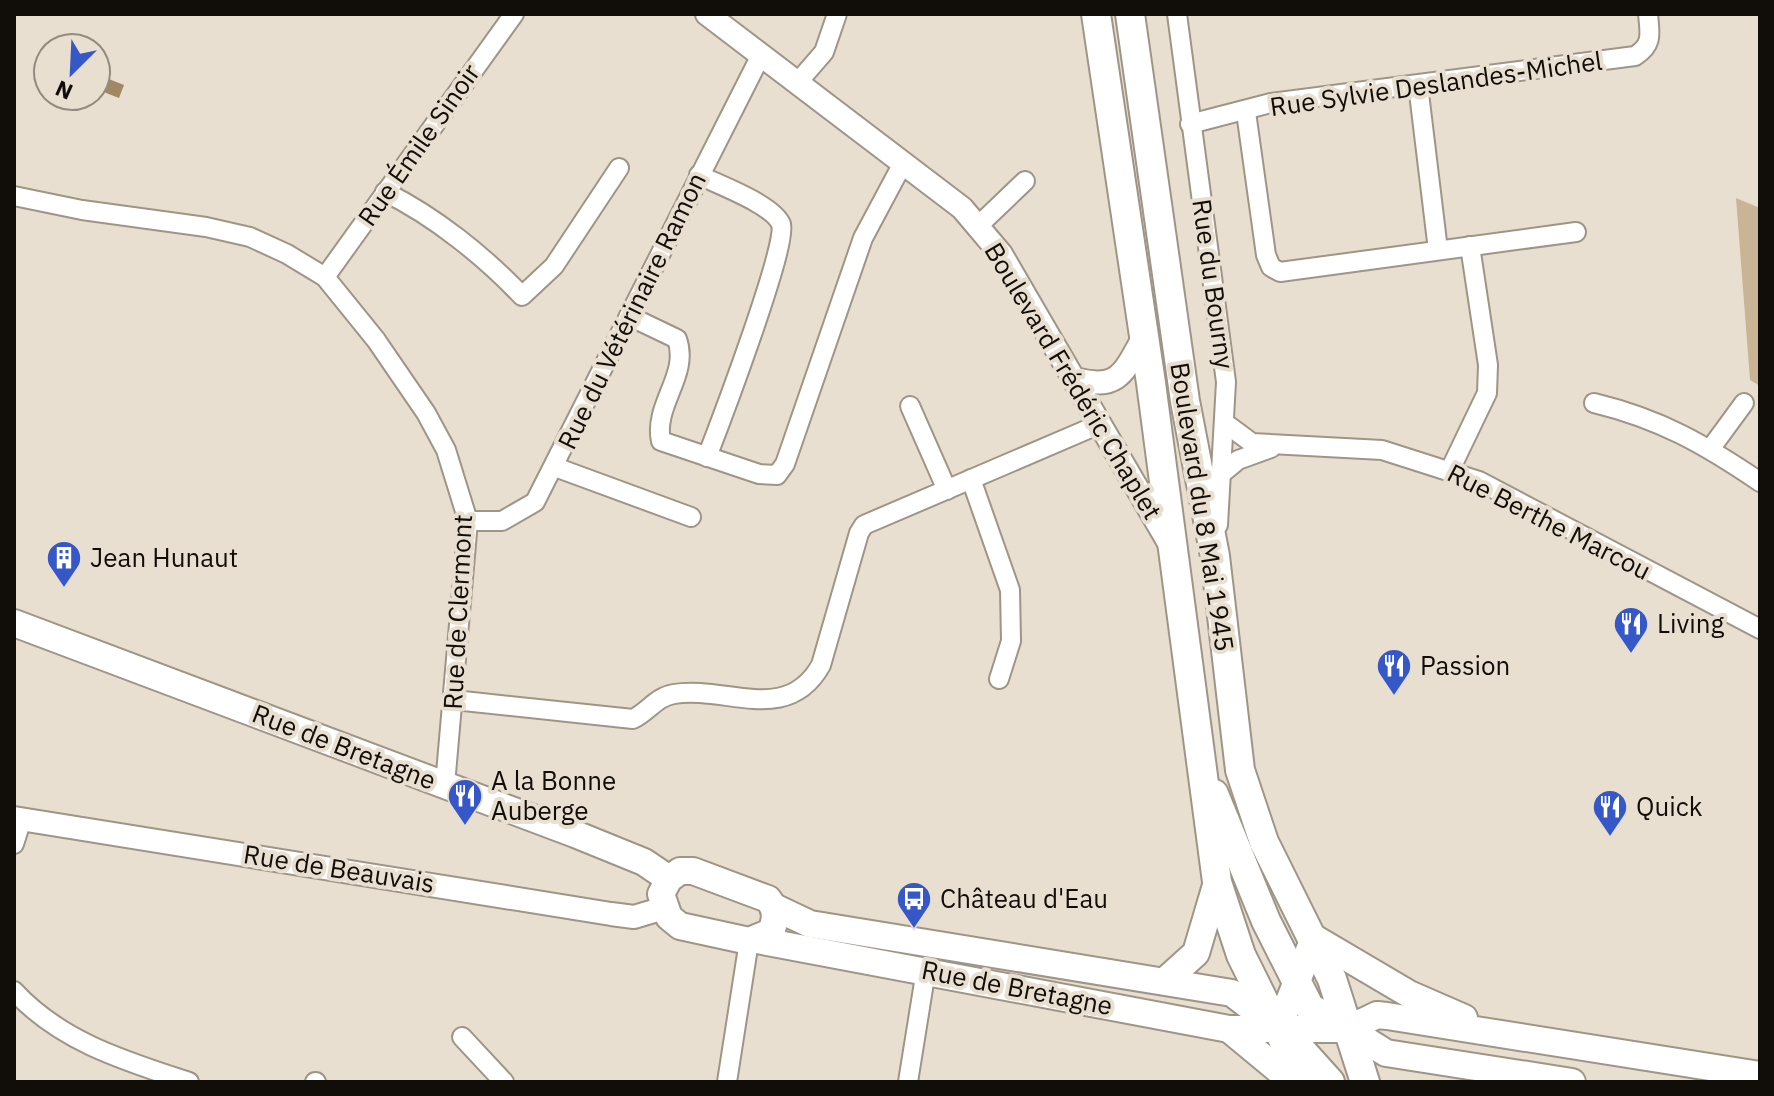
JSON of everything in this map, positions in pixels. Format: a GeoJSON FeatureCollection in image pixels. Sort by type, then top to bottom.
{"type":"FeatureCollection","features":[{"type":"Feature","properties":{"kind":"main road","name":"Boulevard du 8 Mai 1945"},"geometry":{"type":"LineString","coordinates":[[1096,14],[1170,545],[1205,771],[1205,807],[1217,882],[1241,955],[1304,1082]]}},
{"type":"Feature","properties":{"kind":"main road","name":"Boulevard du 8 Mai 1945"},"geometry":{"type":"LineString","coordinates":[[1130,14],[1184,392],[1215,556],[1240,770],[1264,842],[1314,938],[1365,1082]]}},
{"type":"Feature","properties":{"kind":"main road","name":"Rue de Bretagne"},"geometry":{"type":"LineString","coordinates":[[14,623],[644,862],[669,879],[680,871],[693,871],[768,899],[774,907],[810,924],[1232,993],[1278,1029]]}},
{"type":"Feature","properties":{"kind":"main road"},"geometry":{"type":"LineString","coordinates":[[1205,771],[1266,921],[1310,1008],[1386,1053],[1572,1082]]}},
{"type":"Feature","properties":{"kind":"main road"},"geometry":{"type":"LineString","coordinates":[[664,908],[661,894],[669,879]]}},
{"type":"Feature","properties":{"kind":"main road"},"geometry":{"type":"LineString","coordinates":[[1165,981],[1196,953],[1217,882]]}},
{"type":"Feature","properties":{"kind":"main road"},"geometry":{"type":"LineString","coordinates":[[753,940],[771,932],[776,921],[774,907]]}},
{"type":"Feature","properties":{"kind":"main road","name":"Rue de Bretagne"},"geometry":{"type":"LineString","coordinates":[[664,908],[680,926],[1229,1029],[1348,1029],[1377,1015],[1760,1075]]}},
{"type":"Feature","properties":{"kind":"main road"},"geometry":{"type":"LineString","coordinates":[[1330,1082],[1310,1057],[1278,1029],[1314,938],[1409,994],[1497,1032]]}},
{"type":"Feature","properties":{"kind":"main road"},"geometry":{"type":"LineString","coordinates":[[1229,1029],[1293,1082]]}},
{"type":"Feature","properties":{"kind":"main road"},"geometry":{"type":"LineString","coordinates":[[1422,1082],[1445,1063]]}},
{"type":"Feature","properties":{"kind":"street","name":"Rue Émile Sinoir"},"geometry":{"type":"LineString","coordinates":[[325,277],[514,14]]}},
{"type":"Feature","properties":{"kind":"street","name":"Boulevard Frédéric Chaplet"},"geometry":{"type":"LineString","coordinates":[[707,14],[962,208],[978,226],[1001,254],[1170,545]]}},
{"type":"Feature","properties":{"kind":"street"},"geometry":{"type":"LineString","coordinates":[[798,82],[824,52],[837,14]]}},
{"type":"Feature","properties":{"kind":"street","name":"Rue du Bourny"},"geometry":{"type":"LineString","coordinates":[[1177,14],[1226,382],[1215,556]]}},
{"type":"Feature","properties":{"kind":"street","name":"Rue Sylvie Deslandes-Michel"},"geometry":{"type":"LineString","coordinates":[[1190,124],[1246,112],[1271,103],[1635,56],[1646,49],[1650,38],[1648,14]]}},
{"type":"Feature","properties":{"kind":"street","name":"Rue du Vétérinaire Ramon"},"geometry":{"type":"LineString","coordinates":[[468,521],[502,521],[535,502],[761,55]]}},
{"type":"Feature","properties":{"kind":"street"},"geometry":{"type":"LineString","coordinates":[[1418,85],[1438,250]]}},
{"type":"Feature","properties":{"kind":"street"},"geometry":{"type":"LineString","coordinates":[[1246,112],[1266,255],[1271,267],[1280,272],[1576,232]]}},
{"type":"Feature","properties":{"kind":"street"},"geometry":{"type":"LineString","coordinates":[[629,316],[677,339],[683,356],[658,428],[661,441],[759,474],[777,475],[785,464],[863,238],[903,163]]}},
{"type":"Feature","properties":{"kind":"street"},"geometry":{"type":"LineString","coordinates":[[385,192],[431,221],[504,277],[522,296],[554,266],[619,168]]}},
{"type":"Feature","properties":{"kind":"street"},"geometry":{"type":"LineString","coordinates":[[699,175],[773,212],[783,226],[783,239],[769,282],[707,457]]}},
{"type":"Feature","properties":{"kind":"street"},"geometry":{"type":"LineString","coordinates":[[978,226],[1025,181]]}},
{"type":"Feature","properties":{"kind":"street","name":"Rue de Clermont"},"geometry":{"type":"LineString","coordinates":[[14,196],[82,210],[206,227],[250,237],[287,254],[325,277],[426,413],[446,450],[468,521],[445,785]]}},
{"type":"Feature","properties":{"kind":"street"},"geometry":{"type":"LineString","coordinates":[[1450,470],[1487,393],[1488,365],[1470,246]]}},
{"type":"Feature","properties":{"kind":"street"},"geometry":{"type":"LineString","coordinates":[[1075,379],[1098,385],[1112,382],[1126,369],[1142,340]]}},
{"type":"Feature","properties":{"kind":"street"},"geometry":{"type":"LineString","coordinates":[[1594,403],[1637,414],[1679,430],[1760,482]]}},
{"type":"Feature","properties":{"kind":"street"},"geometry":{"type":"LineString","coordinates":[[1711,448],[1744,403]]}},
{"type":"Feature","properties":{"kind":"street"},"geometry":{"type":"LineString","coordinates":[[910,406],[947,490]]}},
{"type":"Feature","properties":{"kind":"street","name":"Rue Berthe Marcou"},"geometry":{"type":"LineString","coordinates":[[1225,423],[1252,443],[1382,450],[1479,481],[1760,629]]}},
{"type":"Feature","properties":{"kind":"street"},"geometry":{"type":"LineString","coordinates":[[454,700],[633,719],[645,713],[659,697],[678,693],[757,701],[784,696],[811,682],[821,665],[859,533],[864,525],[1100,424]]}},
{"type":"Feature","properties":{"kind":"street","name":"Rue Berthe Marcou"},"geometry":{"type":"LineString","coordinates":[[1221,474],[1238,460],[1280,445]]}},
{"type":"Feature","properties":{"kind":"street"},"geometry":{"type":"LineString","coordinates":[[555,467],[691,517]]}},
{"type":"Feature","properties":{"kind":"street"},"geometry":{"type":"LineString","coordinates":[[971,479],[1010,590],[1011,641],[999,679]]}},
{"type":"Feature","properties":{"kind":"street"},"geometry":{"type":"LineString","coordinates":[[14,844],[18,818]]}},
{"type":"Feature","properties":{"kind":"street","name":"Rue de Beauvais"},"geometry":{"type":"LineString","coordinates":[[18,818],[611,914],[634,917],[664,908]]}},
{"type":"Feature","properties":{"kind":"street"},"geometry":{"type":"LineString","coordinates":[[727,1082],[753,940]]}},
{"type":"Feature","properties":{"kind":"street"},"geometry":{"type":"LineString","coordinates":[[908,1082],[926,970]]}},
{"type":"Feature","properties":{"kind":"street"},"geometry":{"type":"LineString","coordinates":[[14,991],[35,1014],[71,1037],[115,1057],[189,1082]]}},
{"type":"Feature","properties":{"kind":"street"},"geometry":{"type":"LineString","coordinates":[[462,1037],[504,1082]]}},
{"type":"Feature","properties":{"kind":"shaded area"},"geometry":{"type":"Polygon","coordinates":[[[112,80],[124,85],[119,98],[112,95],[112,80]]]}},
{"type":"Feature","properties":{"kind":"shaded area"},"geometry":{"type":"Polygon","coordinates":[[[1736,198],[1760,208],[1760,386],[1750,380],[1736,198]]]}},
{"type":"Feature","properties":{"kind":"place","name":"Jean Hunaut"},"geometry":{"type":"Point","coordinates":[64,589]}},
{"type":"Feature","properties":{"kind":"place","name":"Living"},"geometry":{"type":"Point","coordinates":[1631,655]}},
{"type":"Feature","properties":{"kind":"place","name":"Passion"},"geometry":{"type":"Point","coordinates":[1394,697]}},
{"type":"Feature","properties":{"kind":"place","name":"A la Bonne Auberge"},"geometry":{"type":"Point","coordinates":[465,827]}},
{"type":"Feature","properties":{"kind":"place","name":"Quick"},"geometry":{"type":"Point","coordinates":[1610,838]}},
{"type":"Feature","properties":{"kind":"place","name":"Château d'Eau"},"geometry":{"type":"Point","coordinates":[914,930]}}]}
